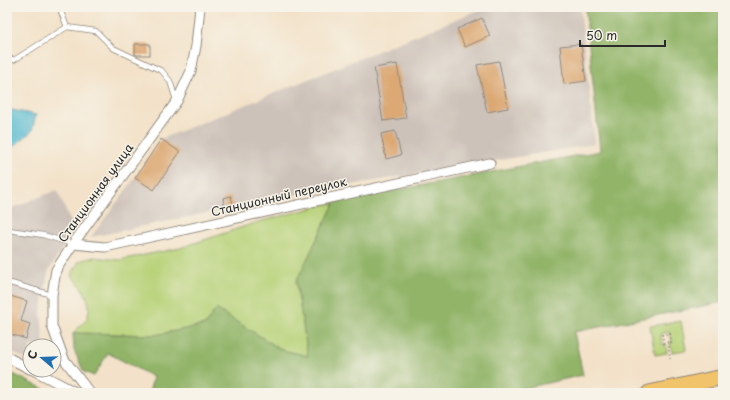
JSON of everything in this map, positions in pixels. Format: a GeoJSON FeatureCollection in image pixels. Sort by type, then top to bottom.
{"type":"FeatureCollection","features":[{"type":"Feature","properties":{"kind":"main road"},"geometry":{"type":"LineString","coordinates":[[648,393],[723,377]]}},
{"type":"Feature","properties":{"kind":"street","name":"Станционная улица"},"geometry":{"type":"LineString","coordinates":[[90,393],[64,359],[52,326],[52,295],[56,270],[73,244],[177,101],[191,71],[196,46],[200,7]]}},
{"type":"Feature","properties":{"kind":"street","name":"Станционный переулок"},"geometry":{"type":"LineString","coordinates":[[73,244],[105,248],[490,163]]}},
{"type":"Feature","properties":{"kind":"street"},"geometry":{"type":"LineString","coordinates":[[7,357],[22,364]]}},
{"type":"Feature","properties":{"kind":"street"},"geometry":{"type":"LineString","coordinates":[[48,378],[77,393]]}},
{"type":"Feature","properties":{"kind":"lane"},"geometry":{"type":"LineString","coordinates":[[59,7],[67,27]]}},
{"type":"Feature","properties":{"kind":"lane"},"geometry":{"type":"LineString","coordinates":[[7,57],[14,60],[67,27],[96,31],[113,48],[162,71],[170,81],[177,101]]}},
{"type":"Feature","properties":{"kind":"lane"},"geometry":{"type":"LineString","coordinates":[[7,231],[9,230],[43,235],[73,244]]}},
{"type":"Feature","properties":{"kind":"lane"},"geometry":{"type":"LineString","coordinates":[[7,282],[52,295]]}},
{"type":"Feature","properties":{"kind":"path"},"geometry":{"type":"LineString","coordinates":[[668,342],[664,343],[662,335],[670,334],[671,342],[668,342],[670,359]]}},
{"type":"Feature","properties":{"kind":"shaded area"},"geometry":{"type":"Polygon","coordinates":[[[486,7],[580,7],[595,144],[303,193],[91,237],[135,178],[161,139],[486,7]]]}},
{"type":"Feature","properties":{"kind":"shaded area"},"geometry":{"type":"Polygon","coordinates":[[[57,190],[74,229],[48,272],[41,313],[43,338],[22,338],[22,357],[7,350],[7,210],[57,190]]]}},
{"type":"Feature","properties":{"kind":"green space"},"geometry":{"type":"Polygon","coordinates":[[[585,7],[723,7],[723,302],[574,332],[583,375],[503,393],[149,393],[153,377],[108,353],[94,376],[84,372],[74,350],[73,333],[155,335],[205,325],[216,309],[282,350],[308,356],[296,282],[335,202],[600,151],[585,7]]]}},
{"type":"Feature","properties":{"kind":"green space"},"geometry":{"type":"Polygon","coordinates":[[[335,202],[296,282],[308,356],[282,350],[216,309],[205,325],[155,335],[73,333],[86,320],[89,307],[86,295],[71,276],[79,261],[94,257],[119,260],[180,248],[258,222],[335,202]]]}},
{"type":"Feature","properties":{"kind":"green space"},"geometry":{"type":"Polygon","coordinates":[[[681,321],[686,350],[672,352],[670,332],[661,334],[662,344],[666,344],[667,353],[655,355],[650,326],[681,321]]]}},
{"type":"Feature","properties":{"kind":"green space"},"geometry":{"type":"Polygon","coordinates":[[[7,371],[52,393],[7,393],[7,371]]]}},
{"type":"Feature","properties":{"kind":"water"},"geometry":{"type":"Polygon","coordinates":[[[7,109],[36,115],[32,131],[7,152],[7,109]]]}},
{"type":"Feature","properties":{"kind":"building"},"geometry":{"type":"Polygon","coordinates":[[[482,18],[490,36],[465,47],[457,29],[482,18]]]}},
{"type":"Feature","properties":{"kind":"building"},"geometry":{"type":"Polygon","coordinates":[[[135,44],[150,44],[150,55],[135,55],[135,44]]]}},
{"type":"Feature","properties":{"kind":"building"},"geometry":{"type":"Polygon","coordinates":[[[581,44],[586,81],[564,84],[560,46],[581,44]]]}},
{"type":"Feature","properties":{"kind":"building"},"geometry":{"type":"Polygon","coordinates":[[[499,61],[508,108],[487,112],[477,65],[499,61]]]}},
{"type":"Feature","properties":{"kind":"building"},"geometry":{"type":"Polygon","coordinates":[[[397,64],[406,118],[383,121],[374,68],[397,64]]]}},
{"type":"Feature","properties":{"kind":"building"},"geometry":{"type":"Polygon","coordinates":[[[395,131],[401,155],[386,159],[381,134],[395,131]]]}},
{"type":"Feature","properties":{"kind":"building"},"geometry":{"type":"Polygon","coordinates":[[[161,139],[180,152],[154,190],[135,178],[161,139]]]}},
{"type":"Feature","properties":{"kind":"building"},"geometry":{"type":"Polygon","coordinates":[[[231,196],[234,208],[225,210],[223,198],[231,196]]]}},
{"type":"Feature","properties":{"kind":"building"},"geometry":{"type":"Polygon","coordinates":[[[7,295],[27,301],[21,321],[30,324],[26,338],[7,333],[7,295]]]}}]}
